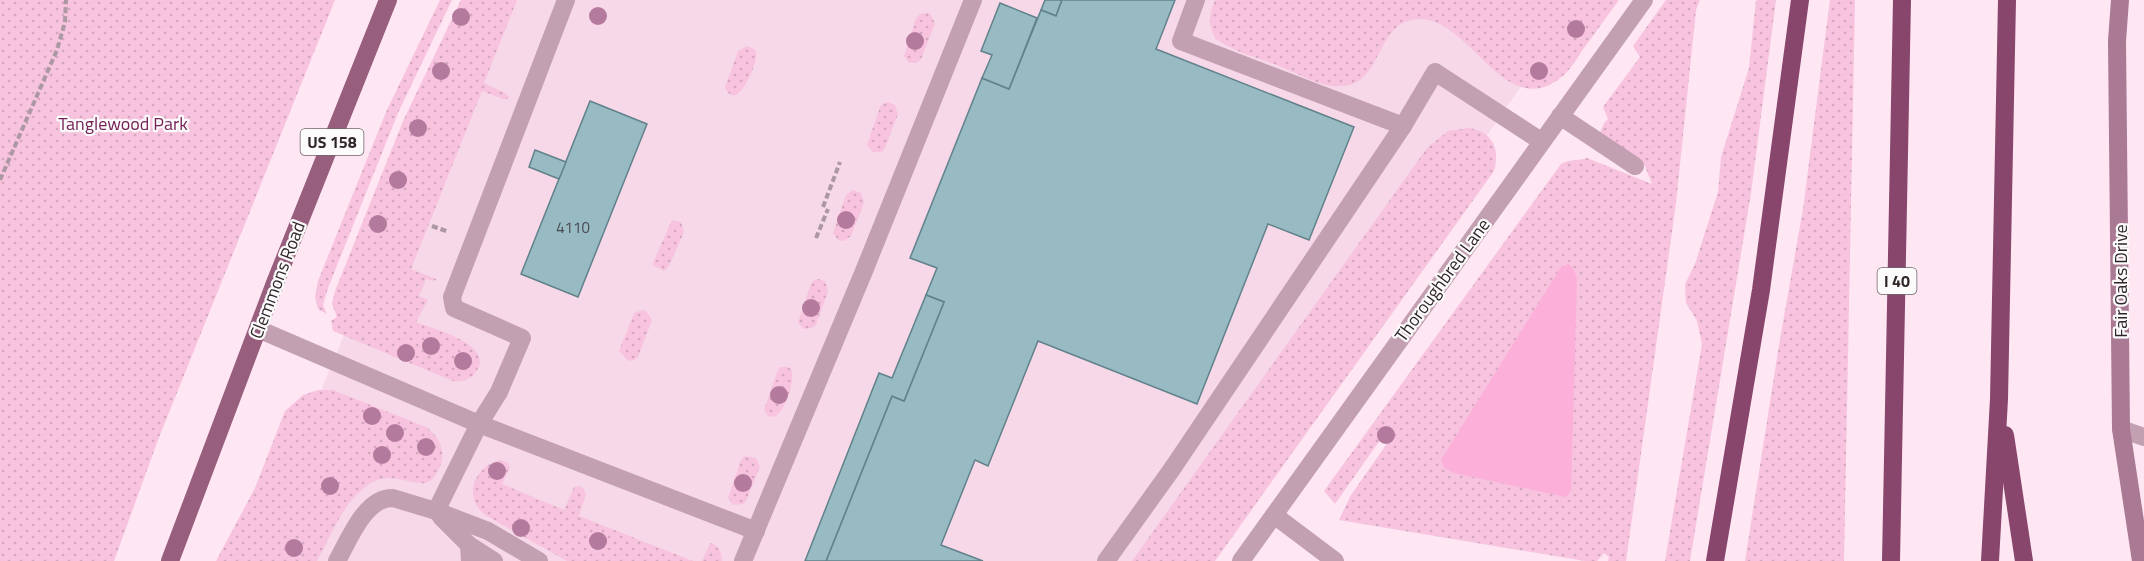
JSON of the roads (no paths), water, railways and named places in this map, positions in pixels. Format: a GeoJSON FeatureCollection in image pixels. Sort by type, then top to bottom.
{"type":"FeatureCollection","features":[{"type":"Feature","properties":{"kind":"highway"},"geometry":{"type":"LineString","coordinates":[[1715,561],[1761,290],[1800,0]]}},
{"type":"Feature","properties":{"kind":"highway","name":"I 40"},"geometry":{"type":"LineString","coordinates":[[1891,561],[1902,0]]}},
{"type":"Feature","properties":{"kind":"highway"},"geometry":{"type":"LineString","coordinates":[[1990,561],[1999,399],[2007,0]]}},
{"type":"Feature","properties":{"kind":"highway"},"geometry":{"type":"LineString","coordinates":[[1999,399],[2024,561]]}},
{"type":"Feature","properties":{"kind":"main road","name":"Clemmons Road"},"geometry":{"type":"LineString","coordinates":[[170,561],[258,329],[388,0]]}},
{"type":"Feature","properties":{"kind":"street"},"geometry":{"type":"LineString","coordinates":[[436,511],[479,424],[499,392],[522,338],[454,308],[452,297],[566,0]]}},
{"type":"Feature","properties":{"kind":"street"},"geometry":{"type":"LineString","coordinates":[[743,561],[973,0]]}},
{"type":"Feature","properties":{"kind":"street"},"geometry":{"type":"LineString","coordinates":[[1196,0],[1180,41],[1404,126]]}},
{"type":"Feature","properties":{"kind":"street","name":"Thoroughbred Lane"},"geometry":{"type":"LineString","coordinates":[[1241,561],[1644,0]]}},
{"type":"Feature","properties":{"kind":"street","name":"Fair Oaks Drive"},"geometry":{"type":"LineString","coordinates":[[2120,0],[2116,41],[2121,429],[2141,561]]}},
{"type":"Feature","properties":{"kind":"street"},"geometry":{"type":"LineString","coordinates":[[1106,561],[1172,469],[1404,126],[1435,72],[1541,141]]}},
{"type":"Feature","properties":{"kind":"street"},"geometry":{"type":"LineString","coordinates":[[1560,116],[1635,166]]}},
{"type":"Feature","properties":{"kind":"street"},"geometry":{"type":"LineString","coordinates":[[258,329],[479,424],[756,531]]}},
{"type":"Feature","properties":{"kind":"street"},"geometry":{"type":"LineString","coordinates":[[2121,429],[2144,437]]}},
{"type":"Feature","properties":{"kind":"street"},"geometry":{"type":"LineString","coordinates":[[337,561],[367,510],[374,502],[385,498],[393,498],[436,511],[488,531],[539,561]]}},
{"type":"Feature","properties":{"kind":"street"},"geometry":{"type":"LineString","coordinates":[[436,511],[478,561]]}},
{"type":"Feature","properties":{"kind":"street"},"geometry":{"type":"LineString","coordinates":[[1274,515],[1335,561]]}},
{"type":"Feature","properties":{"kind":"street"},"geometry":{"type":"LineString","coordinates":[[469,553],[494,561]]}},
{"type":"Feature","properties":{"kind":"park label","name":"Tanglewood Park"},"geometry":{"type":"Point","coordinates":[123,123]}}]}
